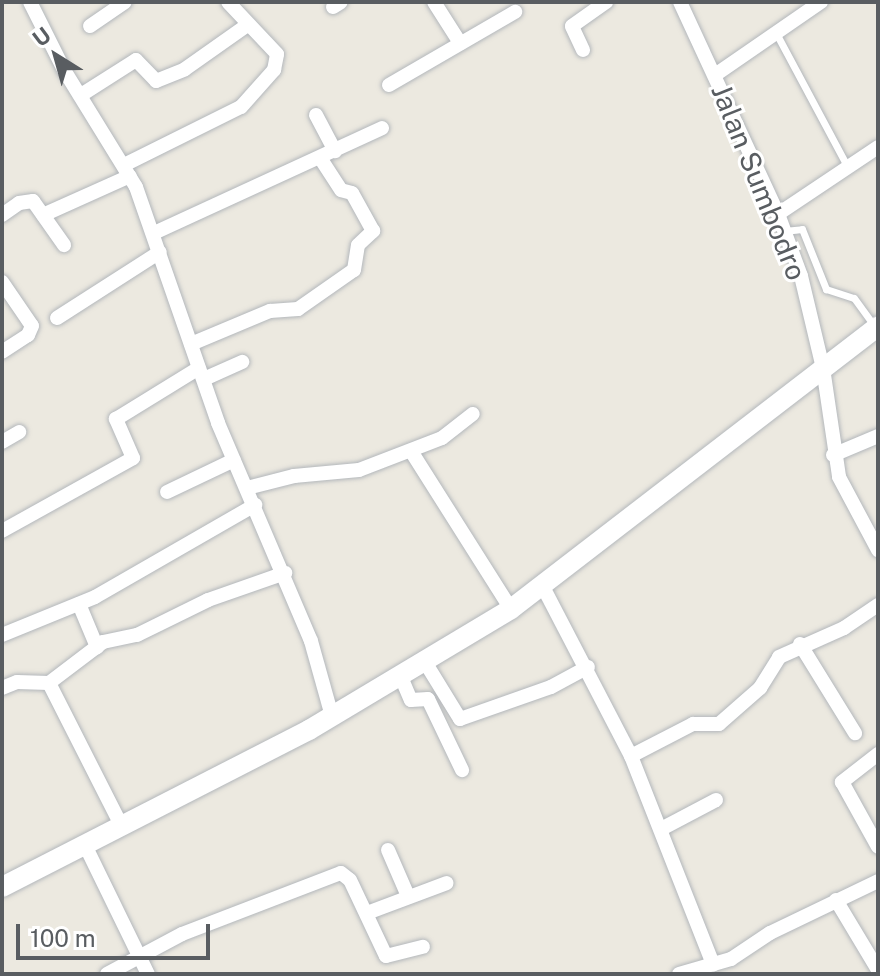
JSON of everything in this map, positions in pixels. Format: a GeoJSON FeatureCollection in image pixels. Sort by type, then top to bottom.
{"type":"FeatureCollection","features":[{"type":"Feature","properties":{"kind":"main road"},"geometry":{"type":"LineString","coordinates":[[2,887],[120,823],[332,716],[511,609],[823,374],[877,327]]}},
{"type":"Feature","properties":{"kind":"street"},"geometry":{"type":"LineString","coordinates":[[30,2],[81,95],[128,170],[154,233],[234,460],[285,573],[332,716]]}},
{"type":"Feature","properties":{"kind":"street"},"geometry":{"type":"LineString","coordinates":[[90,26],[125,2]]}},
{"type":"Feature","properties":{"kind":"street"},"geometry":{"type":"LineString","coordinates":[[43,215],[241,107],[259,88],[274,70],[277,54],[246,26],[228,2]]}},
{"type":"Feature","properties":{"kind":"street"},"geometry":{"type":"LineString","coordinates":[[434,2],[460,43]]}},
{"type":"Feature","properties":{"kind":"street"},"geometry":{"type":"LineString","coordinates":[[583,50],[572,26],[606,2]]}},
{"type":"Feature","properties":{"kind":"street","name":"Jalan Sumbodro"},"geometry":{"type":"LineString","coordinates":[[680,2],[778,214],[823,374],[833,455],[851,504],[878,550]]}},
{"type":"Feature","properties":{"kind":"street"},"geometry":{"type":"LineString","coordinates":[[715,75],[821,2]]}},
{"type":"Feature","properties":{"kind":"street"},"geometry":{"type":"LineString","coordinates":[[389,85],[515,12]]}},
{"type":"Feature","properties":{"kind":"street"},"geometry":{"type":"LineString","coordinates":[[81,95],[136,60],[156,81],[185,69],[246,26]]}},
{"type":"Feature","properties":{"kind":"street"},"geometry":{"type":"LineString","coordinates":[[316,115],[335,151]]}},
{"type":"Feature","properties":{"kind":"street"},"geometry":{"type":"LineString","coordinates":[[154,233],[321,159],[382,128]]}},
{"type":"Feature","properties":{"kind":"street"},"geometry":{"type":"LineString","coordinates":[[778,214],[878,147]]}},
{"type":"Feature","properties":{"kind":"street"},"geometry":{"type":"LineString","coordinates":[[191,344],[270,311],[298,309],[354,270],[358,245],[373,231],[352,193],[341,190],[321,159]]}},
{"type":"Feature","properties":{"kind":"street"},"geometry":{"type":"LineString","coordinates":[[2,215],[27,200],[43,215],[64,245]]}},
{"type":"Feature","properties":{"kind":"street"},"geometry":{"type":"LineString","coordinates":[[57,318],[160,252]]}},
{"type":"Feature","properties":{"kind":"street"},"geometry":{"type":"LineString","coordinates":[[2,282],[32,326],[28,335],[2,352]]}},
{"type":"Feature","properties":{"kind":"street"},"geometry":{"type":"LineString","coordinates":[[2,531],[133,458],[116,419],[201,373],[242,362]]}},
{"type":"Feature","properties":{"kind":"street"},"geometry":{"type":"LineString","coordinates":[[247,488],[294,476],[359,470],[442,438],[473,414]]}},
{"type":"Feature","properties":{"kind":"street"},"geometry":{"type":"LineString","coordinates":[[2,442],[19,432]]}},
{"type":"Feature","properties":{"kind":"street"},"geometry":{"type":"LineString","coordinates":[[833,455],[878,436]]}},
{"type":"Feature","properties":{"kind":"street"},"geometry":{"type":"LineString","coordinates":[[411,451],[511,609]]}},
{"type":"Feature","properties":{"kind":"street"},"geometry":{"type":"LineString","coordinates":[[167,492],[234,460]]}},
{"type":"Feature","properties":{"kind":"street"},"geometry":{"type":"LineString","coordinates":[[2,635],[79,604],[255,505]]}},
{"type":"Feature","properties":{"kind":"street"},"geometry":{"type":"LineString","coordinates":[[2,688],[17,682],[49,683],[97,647],[285,573]]}},
{"type":"Feature","properties":{"kind":"street"},"geometry":{"type":"LineString","coordinates":[[542,585],[588,667],[631,756],[663,828],[713,964]]}},
{"type":"Feature","properties":{"kind":"street"},"geometry":{"type":"LineString","coordinates":[[79,604],[97,647]]}},
{"type":"Feature","properties":{"kind":"street"},"geometry":{"type":"LineString","coordinates":[[631,756],[693,724],[719,724],[760,688],[779,657],[800,644],[844,628],[878,605]]}},
{"type":"Feature","properties":{"kind":"street"},"geometry":{"type":"LineString","coordinates":[[800,644],[855,733]]}},
{"type":"Feature","properties":{"kind":"street"},"geometry":{"type":"LineString","coordinates":[[425,662],[460,719],[510,704],[588,667]]}},
{"type":"Feature","properties":{"kind":"street"},"geometry":{"type":"LineString","coordinates":[[401,677],[411,700],[428,699],[462,770]]}},
{"type":"Feature","properties":{"kind":"street"},"geometry":{"type":"LineString","coordinates":[[49,683],[120,823]]}},
{"type":"Feature","properties":{"kind":"street"},"geometry":{"type":"LineString","coordinates":[[878,754],[842,782],[878,847]]}},
{"type":"Feature","properties":{"kind":"street"},"geometry":{"type":"LineString","coordinates":[[663,828],[716,800]]}},
{"type":"Feature","properties":{"kind":"street"},"geometry":{"type":"LineString","coordinates":[[84,843],[148,974]]}},
{"type":"Feature","properties":{"kind":"street"},"geometry":{"type":"LineString","coordinates":[[388,850],[408,896]]}},
{"type":"Feature","properties":{"kind":"street"},"geometry":{"type":"LineString","coordinates":[[107,974],[182,934],[336,873],[350,880],[386,956],[423,947]]}},
{"type":"Feature","properties":{"kind":"street"},"geometry":{"type":"LineString","coordinates":[[679,974],[744,953],[836,900],[878,881]]}},
{"type":"Feature","properties":{"kind":"street"},"geometry":{"type":"LineString","coordinates":[[367,913],[447,883]]}},
{"type":"Feature","properties":{"kind":"street"},"geometry":{"type":"LineString","coordinates":[[836,900],[878,970]]}},
{"type":"Feature","properties":{"kind":"lane"},"geometry":{"type":"LineString","coordinates":[[776,33],[848,168]]}},
{"type":"Feature","properties":{"kind":"lane"},"geometry":{"type":"LineString","coordinates":[[784,231],[802,229],[826,289],[854,298],[877,327]]}}]}
